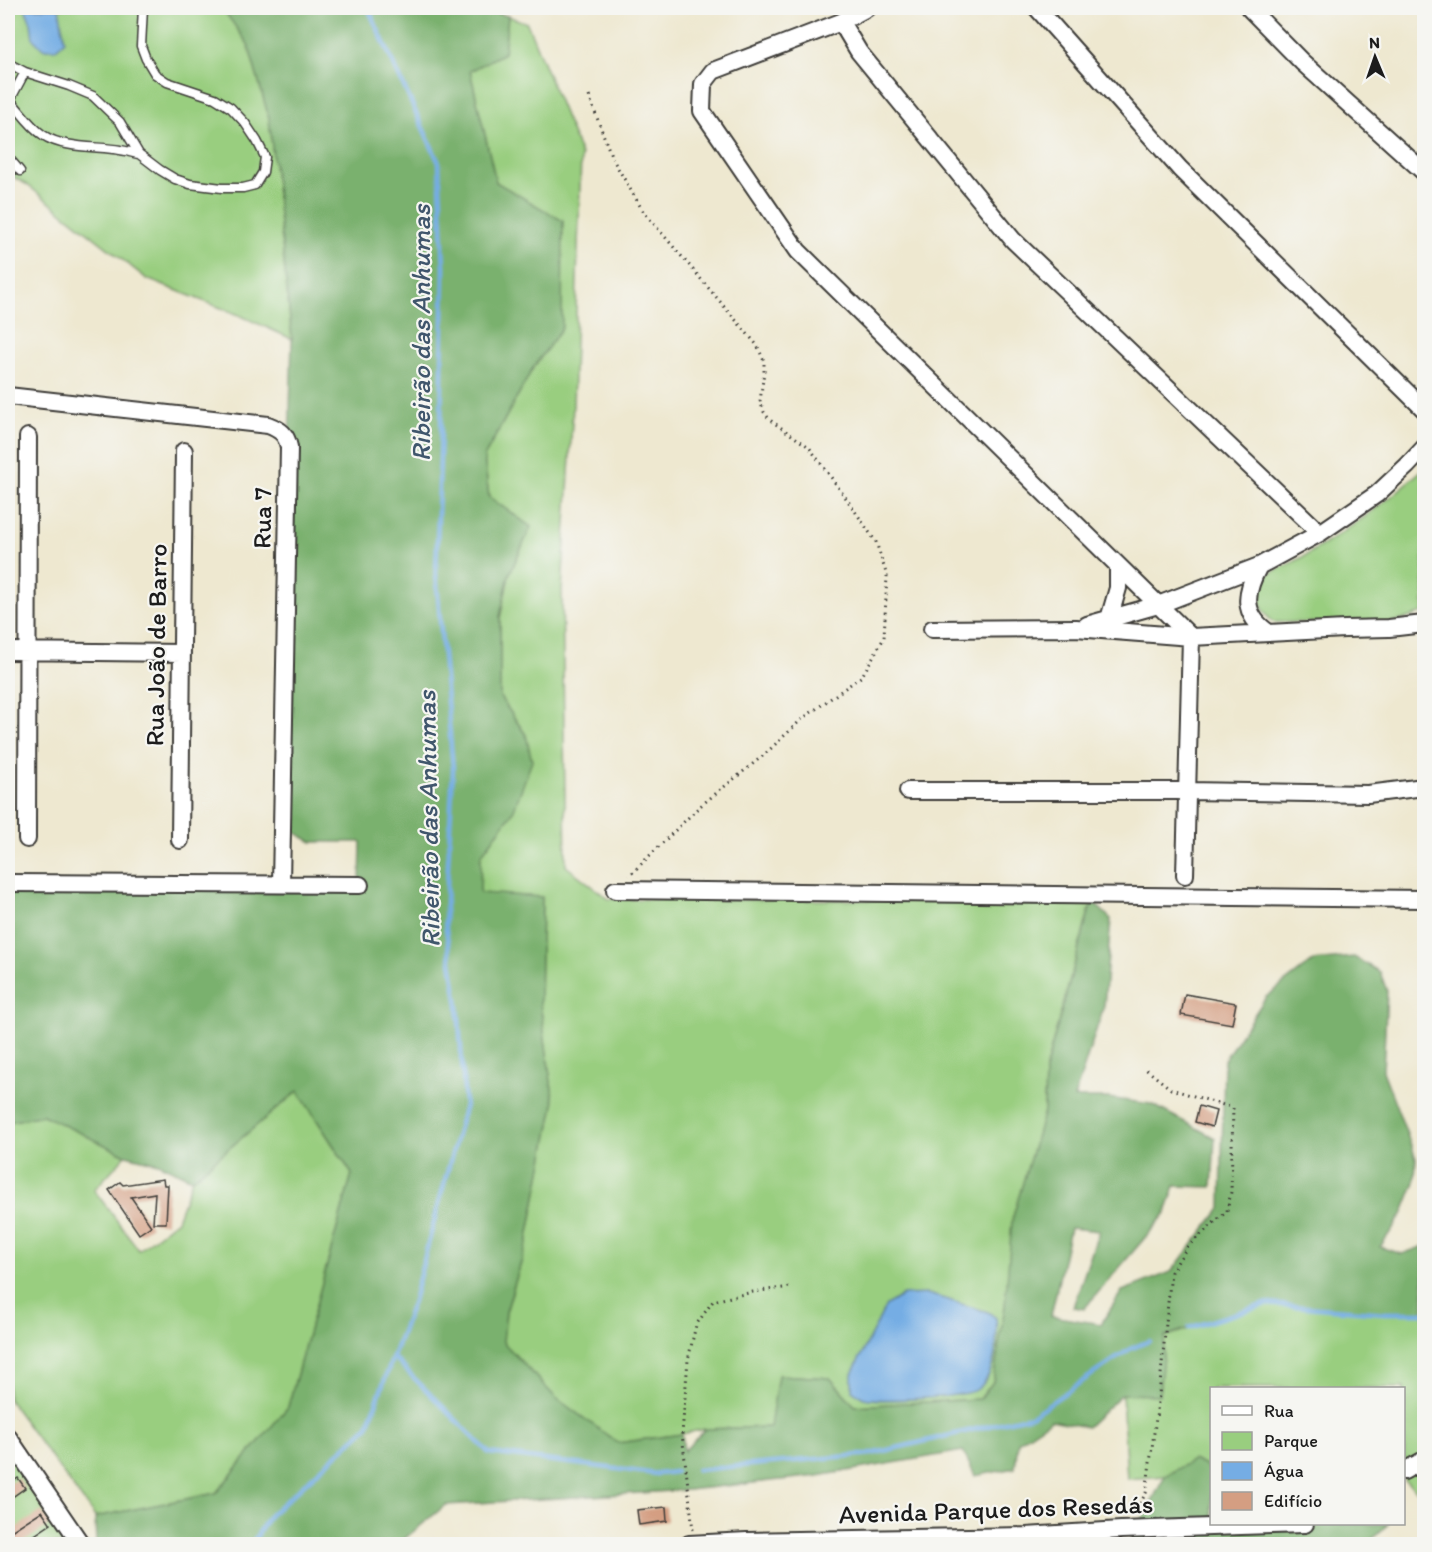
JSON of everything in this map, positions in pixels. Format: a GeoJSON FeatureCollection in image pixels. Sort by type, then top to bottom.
{"type":"FeatureCollection","features":[{"type":"Feature","properties":{"kind":"street"},"geometry":{"type":"LineString","coordinates":[[867,8],[841,22],[713,71],[703,84],[702,111],[798,251],[1191,637],[1185,875]]}},
{"type":"Feature","properties":{"kind":"street"},"geometry":{"type":"LineString","coordinates":[[1037,8],[1180,169],[1425,409]]}},
{"type":"Feature","properties":{"kind":"street"},"geometry":{"type":"LineString","coordinates":[[1249,8],[1302,62],[1425,172]]}},
{"type":"Feature","properties":{"kind":"street"},"geometry":{"type":"LineString","coordinates":[[841,22],[859,52],[1013,240],[1320,533]]}},
{"type":"Feature","properties":{"kind":"street","name":"Rua 7"},"geometry":{"type":"LineString","coordinates":[[8,396],[268,425],[280,429],[286,438],[289,447],[281,884]]}},
{"type":"Feature","properties":{"kind":"street"},"geometry":{"type":"LineString","coordinates":[[27,839],[28,436]]}},
{"type":"Feature","properties":{"kind":"street"},"geometry":{"type":"LineString","coordinates":[[1076,628],[1158,605],[1258,566],[1320,533],[1377,494],[1425,448]]}},
{"type":"Feature","properties":{"kind":"street","name":"Rua João de Barro"},"geometry":{"type":"LineString","coordinates":[[180,840],[184,451]]}},
{"type":"Feature","properties":{"kind":"street"},"geometry":{"type":"LineString","coordinates":[[1109,619],[1118,588],[1118,566]]}},
{"type":"Feature","properties":{"kind":"street"},"geometry":{"type":"LineString","coordinates":[[1258,566],[1249,585],[1248,604],[1255,621],[1269,633]]}},
{"type":"Feature","properties":{"kind":"street"},"geometry":{"type":"LineString","coordinates":[[932,628],[1076,628],[1191,637],[1345,628],[1389,628],[1425,624]]}},
{"type":"Feature","properties":{"kind":"street"},"geometry":{"type":"LineString","coordinates":[[8,651],[182,653]]}},
{"type":"Feature","properties":{"kind":"street"},"geometry":{"type":"LineString","coordinates":[[908,791],[1187,791],[1368,794],[1425,787]]}},
{"type":"Feature","properties":{"kind":"street"},"geometry":{"type":"LineString","coordinates":[[8,883],[360,885]]}},
{"type":"Feature","properties":{"kind":"street"},"geometry":{"type":"LineString","coordinates":[[615,890],[1425,899]]}},
{"type":"Feature","properties":{"kind":"street"},"geometry":{"type":"LineString","coordinates":[[8,1437],[81,1545]]}},
{"type":"Feature","properties":{"kind":"street"},"geometry":{"type":"LineString","coordinates":[[1405,1470],[1425,1460]]}},
{"type":"Feature","properties":{"kind":"street","name":"Avenida Parque dos Resedás"},"geometry":{"type":"LineString","coordinates":[[689,1545],[747,1541],[1026,1536],[1274,1525]]}},
{"type":"Feature","properties":{"kind":"lane"},"geometry":{"type":"LineString","coordinates":[[8,63],[25,72],[93,96],[120,122],[139,154],[159,170],[175,178],[190,184],[222,188],[243,188],[255,184],[263,172],[265,157],[245,123],[231,108],[215,98],[167,82],[155,74],[141,46],[143,8]]}},
{"type":"Feature","properties":{"kind":"lane"},"geometry":{"type":"LineString","coordinates":[[25,72],[9,99],[26,121],[44,136],[63,143],[119,149],[139,154]]}},
{"type":"Feature","properties":{"kind":"lane"},"geometry":{"type":"LineString","coordinates":[[8,157],[20,171]]}},
{"type":"Feature","properties":{"kind":"path"},"geometry":{"type":"LineString","coordinates":[[590,96],[612,158],[643,212],[757,345],[764,361],[765,372],[760,401],[764,412],[770,420],[809,447],[876,542],[886,576],[884,638],[862,676],[802,720],[764,755],[699,807],[615,890]]}},
{"type":"Feature","properties":{"kind":"path"},"geometry":{"type":"LineString","coordinates":[[1121,1530],[1136,1512],[1146,1493],[1159,1395],[1171,1272],[1188,1246],[1227,1211],[1231,1192],[1233,1108],[1171,1089],[1143,1067]]}},
{"type":"Feature","properties":{"kind":"path"},"geometry":{"type":"LineString","coordinates":[[694,1544],[682,1434],[688,1360],[696,1325],[713,1301],[790,1287]]}},
{"type":"Feature","properties":{"kind":"green space"},"geometry":{"type":"Polygon","coordinates":[[[8,8],[223,8],[248,44],[269,118],[292,339],[239,315],[147,279],[26,184],[8,174],[8,8]]]}},
{"type":"Feature","properties":{"kind":"green space"},"geometry":{"type":"Polygon","coordinates":[[[222,8],[481,8],[508,16],[504,53],[470,71],[496,182],[563,221],[562,328],[533,368],[484,457],[489,497],[531,527],[509,575],[500,617],[500,697],[526,735],[532,761],[513,812],[481,855],[480,893],[542,897],[540,1003],[554,1104],[527,1243],[506,1312],[503,1342],[556,1398],[618,1443],[682,1434],[684,1451],[705,1429],[770,1427],[778,1375],[830,1378],[855,1406],[980,1399],[993,1382],[1005,1306],[1012,1220],[1044,1111],[1045,1071],[1092,901],[1111,919],[1104,1006],[1074,1098],[1108,1098],[1151,1104],[1215,1138],[1212,1187],[1175,1186],[1166,1213],[1084,1309],[1073,1307],[1099,1231],[1070,1228],[1051,1316],[1101,1324],[1122,1291],[1171,1272],[1221,1208],[1224,1060],[1266,997],[1313,961],[1354,957],[1380,972],[1387,991],[1383,1071],[1416,1158],[1415,1182],[1402,1215],[1380,1247],[1402,1254],[1424,1246],[1424,1313],[1385,1313],[1266,1304],[1165,1336],[1159,1395],[1122,1394],[1087,1427],[1051,1420],[1018,1442],[1015,1468],[975,1476],[963,1451],[818,1476],[688,1490],[446,1505],[398,1544],[96,1544],[95,1517],[216,1493],[288,1407],[352,1174],[298,1091],[192,1179],[158,1163],[126,1155],[43,1115],[8,1122],[8,883],[360,884],[361,842],[312,842],[282,825],[292,339],[269,118],[248,44],[222,8]]]}},
{"type":"Feature","properties":{"kind":"green space"},"geometry":{"type":"Polygon","coordinates":[[[508,16],[527,23],[581,155],[573,406],[562,591],[566,866],[609,899],[1092,901],[1045,1070],[1044,1111],[1005,1306],[993,1382],[980,1399],[855,1406],[830,1378],[779,1375],[771,1427],[705,1429],[618,1443],[556,1398],[502,1342],[506,1312],[527,1243],[554,1104],[540,1003],[542,897],[480,894],[481,855],[513,812],[526,735],[500,697],[500,618],[509,575],[531,527],[489,497],[484,457],[533,368],[562,328],[496,182],[470,71],[504,53],[508,16]]]}},
{"type":"Feature","properties":{"kind":"green space"},"geometry":{"type":"Polygon","coordinates":[[[1424,468],[1424,612],[1386,624],[1273,622],[1268,617],[1262,607],[1259,594],[1262,583],[1269,575],[1352,526],[1424,468]]]}},
{"type":"Feature","properties":{"kind":"green space"},"geometry":{"type":"Polygon","coordinates":[[[298,1091],[352,1174],[288,1407],[216,1493],[95,1517],[8,1399],[8,1122],[43,1115],[126,1155],[94,1190],[139,1250],[177,1220],[192,1179],[298,1091]]]}},
{"type":"Feature","properties":{"kind":"green space"},"geometry":{"type":"Polygon","coordinates":[[[1266,1304],[1385,1313],[1424,1313],[1424,1499],[1405,1481],[1405,1387],[1210,1387],[1210,1468],[1193,1460],[1165,1476],[1127,1479],[1122,1394],[1159,1394],[1164,1337],[1266,1304]]]}},
{"type":"Feature","properties":{"kind":"green space"},"geometry":{"type":"Polygon","coordinates":[[[8,1451],[73,1544],[8,1544],[8,1451]]]}},
{"type":"Feature","properties":{"kind":"green space"},"geometry":{"type":"Polygon","coordinates":[[[1193,1460],[1210,1468],[1210,1525],[1387,1525],[1367,1544],[1129,1544],[1165,1476],[1193,1460]]]}},
{"type":"Feature","properties":{"kind":"water"},"geometry":{"type":"Polygon","coordinates":[[[25,8],[59,8],[65,41],[56,49],[43,49],[33,39],[31,23],[25,8]]]}},
{"type":"Feature","properties":{"kind":"water"},"geometry":{"type":"Polygon","coordinates":[[[928,1294],[988,1312],[996,1318],[995,1355],[985,1382],[972,1391],[942,1397],[887,1400],[861,1397],[852,1390],[852,1374],[886,1305],[903,1295],[928,1294]]]}},
{"type":"Feature","properties":{"kind":"building"},"geometry":{"type":"Polygon","coordinates":[[[1185,994],[1236,1003],[1232,1024],[1181,1015],[1185,994]]]}},
{"type":"Feature","properties":{"kind":"building"},"geometry":{"type":"Polygon","coordinates":[[[1199,1106],[1216,1111],[1212,1127],[1195,1122],[1199,1106]]]}},
{"type":"Feature","properties":{"kind":"building"},"geometry":{"type":"Polygon","coordinates":[[[163,1179],[164,1185],[168,1185],[166,1223],[153,1223],[155,1193],[131,1197],[151,1226],[139,1234],[109,1190],[120,1182],[123,1185],[163,1179]]]}},
{"type":"Feature","properties":{"kind":"building"},"geometry":{"type":"Polygon","coordinates":[[[18,1478],[25,1488],[8,1500],[8,1485],[18,1478]]]}},
{"type":"Feature","properties":{"kind":"building"},"geometry":{"type":"Polygon","coordinates":[[[666,1507],[667,1521],[639,1525],[637,1510],[666,1507]]]}},
{"type":"Feature","properties":{"kind":"building"},"geometry":{"type":"Polygon","coordinates":[[[42,1511],[51,1524],[21,1544],[12,1544],[8,1533],[42,1511]]]}},
{"type":"Feature","properties":{"kind":"waterway","name":"Ribeirão das Anhumas"},"geometry":{"type":"LineString","coordinates":[[252,1544],[269,1516],[368,1426],[413,1301],[465,1105],[458,1006],[445,923],[453,769],[436,574],[444,268],[439,163],[368,8]]}},
{"type":"Feature","properties":{"kind":"waterway"},"geometry":{"type":"LineString","coordinates":[[1189,1328],[1266,1304],[1385,1313],[1424,1313]]}},
{"type":"Feature","properties":{"kind":"waterway"},"geometry":{"type":"LineString","coordinates":[[697,1470],[871,1454],[1031,1416],[1130,1349],[1149,1341]]}},
{"type":"Feature","properties":{"kind":"waterway"},"geometry":{"type":"LineString","coordinates":[[393,1357],[489,1453],[657,1474],[675,1472]]}}]}
